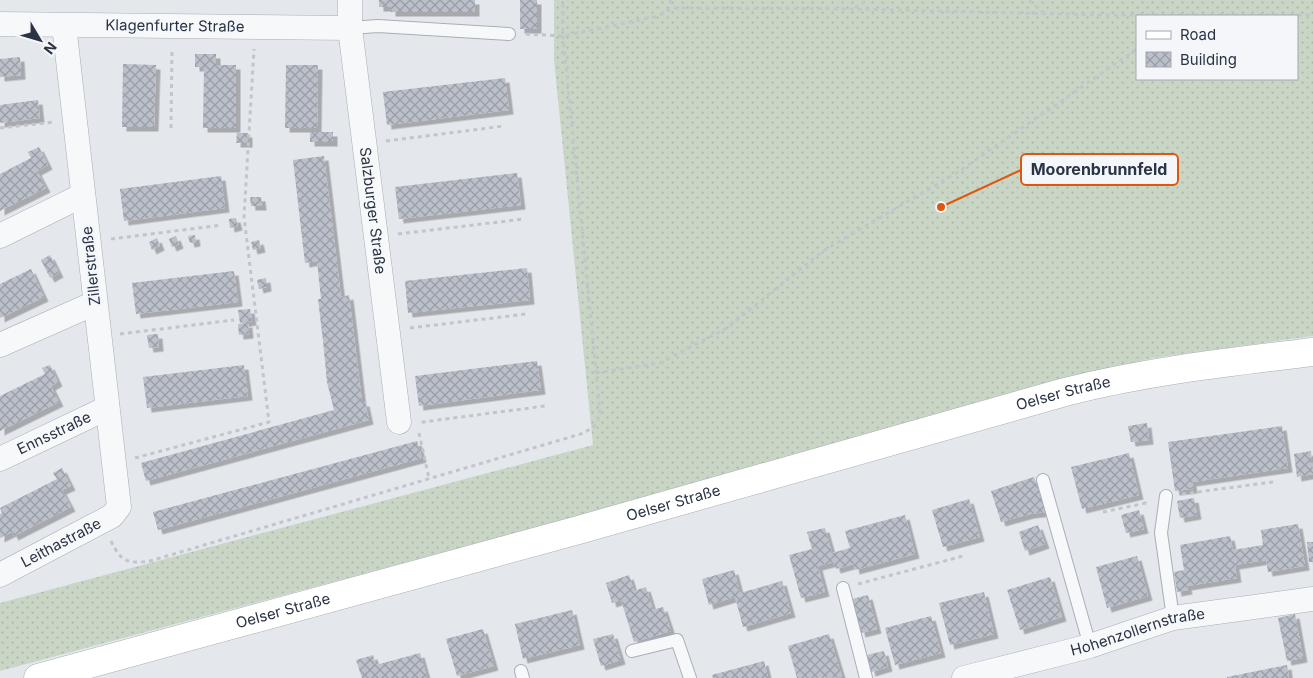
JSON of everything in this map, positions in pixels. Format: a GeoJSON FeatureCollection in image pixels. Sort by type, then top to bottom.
{"type":"FeatureCollection","features":[{"type":"Feature","properties":{"kind":"main road","name":"Oelser Straße"},"geometry":{"type":"LineString","coordinates":[[38,678],[530,544],[1103,382],[1177,369],[1313,352]]}},
{"type":"Feature","properties":{"kind":"street","name":"Salzburger Straße"},"geometry":{"type":"LineString","coordinates":[[350,0],[350,28],[388,331],[409,427]]}},
{"type":"Feature","properties":{"kind":"street","name":"Klagenfurter Straße"},"geometry":{"type":"LineString","coordinates":[[0,24],[350,28]]}},
{"type":"Feature","properties":{"kind":"street","name":"Zillerstraße"},"geometry":{"type":"LineString","coordinates":[[64,25],[114,464],[111,514]]}},
{"type":"Feature","properties":{"kind":"street"},"geometry":{"type":"LineString","coordinates":[[0,236],[83,195]]}},
{"type":"Feature","properties":{"kind":"street"},"geometry":{"type":"LineString","coordinates":[[0,345],[96,303]]}},
{"type":"Feature","properties":{"kind":"street","name":"Ennsstraße"},"geometry":{"type":"LineString","coordinates":[[0,459],[107,408]]}},
{"type":"Feature","properties":{"kind":"street","name":"Leithastraße"},"geometry":{"type":"LineString","coordinates":[[0,575],[111,514]]}},
{"type":"Feature","properties":{"kind":"street","name":"Hohenzollernstraße"},"geometry":{"type":"LineString","coordinates":[[964,678],[1090,646],[1174,618],[1313,599]]}},
{"type":"Feature","properties":{"kind":"lane"},"geometry":{"type":"LineString","coordinates":[[350,28],[378,26],[509,34]]}},
{"type":"Feature","properties":{"kind":"lane"},"geometry":{"type":"LineString","coordinates":[[1042,480],[1090,646]]}},
{"type":"Feature","properties":{"kind":"lane"},"geometry":{"type":"LineString","coordinates":[[1166,496],[1161,533],[1174,618]]}},
{"type":"Feature","properties":{"kind":"lane"},"geometry":{"type":"LineString","coordinates":[[843,588],[866,678]]}},
{"type":"Feature","properties":{"kind":"lane"},"geometry":{"type":"LineString","coordinates":[[632,651],[677,640],[690,678]]}},
{"type":"Feature","properties":{"kind":"path"},"geometry":{"type":"LineString","coordinates":[[111,514],[116,552],[125,561],[135,563],[150,561],[186,552],[584,433],[597,424],[600,412],[563,36],[563,0]]}},
{"type":"Feature","properties":{"kind":"path"},"geometry":{"type":"LineString","coordinates":[[670,0],[672,8]]}},
{"type":"Feature","properties":{"kind":"path"},"geometry":{"type":"LineString","coordinates":[[854,9],[867,0]]}},
{"type":"Feature","properties":{"kind":"path"},"geometry":{"type":"LineString","coordinates":[[1030,0],[1045,14]]}},
{"type":"Feature","properties":{"kind":"path"},"geometry":{"type":"LineString","coordinates":[[509,34],[563,36],[658,16],[672,8],[854,9],[1136,15]]}},
{"type":"Feature","properties":{"kind":"path"},"geometry":{"type":"LineString","coordinates":[[1298,15],[1313,15]]}},
{"type":"Feature","properties":{"kind":"path"},"geometry":{"type":"LineString","coordinates":[[171,128],[172,26]]}},
{"type":"Feature","properties":{"kind":"path"},"geometry":{"type":"LineString","coordinates":[[114,464],[269,422],[244,217],[255,26]]}},
{"type":"Feature","properties":{"kind":"path"},"geometry":{"type":"LineString","coordinates":[[596,372],[660,363],[727,328],[823,251],[958,172],[1136,50]]}},
{"type":"Feature","properties":{"kind":"path"},"geometry":{"type":"LineString","coordinates":[[0,128],[74,120]]}},
{"type":"Feature","properties":{"kind":"path"},"geometry":{"type":"LineString","coordinates":[[364,144],[504,126]]}},
{"type":"Feature","properties":{"kind":"path"},"geometry":{"type":"LineString","coordinates":[[376,236],[524,219]]}},
{"type":"Feature","properties":{"kind":"path"},"geometry":{"type":"LineString","coordinates":[[88,242],[222,225]]}},
{"type":"Feature","properties":{"kind":"path"},"geometry":{"type":"LineString","coordinates":[[388,331],[526,314]]}},
{"type":"Feature","properties":{"kind":"path"},"geometry":{"type":"LineString","coordinates":[[99,336],[234,320]]}},
{"type":"Feature","properties":{"kind":"path"},"geometry":{"type":"LineString","coordinates":[[429,478],[409,427],[423,422],[544,406]]}},
{"type":"Feature","properties":{"kind":"path"},"geometry":{"type":"LineString","coordinates":[[1166,496],[1273,482]]}},
{"type":"Feature","properties":{"kind":"path"},"geometry":{"type":"LineString","coordinates":[[1103,512],[1146,504],[1148,511]]}},
{"type":"Feature","properties":{"kind":"path"},"geometry":{"type":"LineString","coordinates":[[843,588],[963,556]]}},
{"type":"Feature","properties":{"kind":"green space"},"geometry":{"type":"Polygon","coordinates":[[[554,0],[1313,0],[1313,336],[1153,358],[1037,385],[609,508],[0,671],[0,603],[593,445],[554,60],[554,0]]]}},
{"type":"Feature","properties":{"kind":"building"},"geometry":{"type":"Polygon","coordinates":[[[379,0],[475,0],[475,12],[391,12],[391,7],[379,7],[379,0]]]}},
{"type":"Feature","properties":{"kind":"building"},"geometry":{"type":"Polygon","coordinates":[[[520,0],[537,0],[537,29],[520,29],[520,0]]]}},
{"type":"Feature","properties":{"kind":"building"},"geometry":{"type":"Polygon","coordinates":[[[195,54],[216,54],[216,65],[236,65],[236,128],[203,128],[204,67],[195,67],[195,54]]]}},
{"type":"Feature","properties":{"kind":"building"},"geometry":{"type":"Polygon","coordinates":[[[20,57],[21,75],[0,77],[0,59],[20,57]]]}},
{"type":"Feature","properties":{"kind":"building"},"geometry":{"type":"Polygon","coordinates":[[[123,64],[156,65],[154,127],[122,127],[123,64]]]}},
{"type":"Feature","properties":{"kind":"building"},"geometry":{"type":"Polygon","coordinates":[[[286,65],[318,65],[317,128],[285,128],[286,65]]]}},
{"type":"Feature","properties":{"kind":"building"},"geometry":{"type":"Polygon","coordinates":[[[505,78],[509,110],[387,125],[383,92],[505,78]]]}},
{"type":"Feature","properties":{"kind":"building"},"geometry":{"type":"Polygon","coordinates":[[[38,100],[40,118],[0,123],[0,105],[38,100]]]}},
{"type":"Feature","properties":{"kind":"building"},"geometry":{"type":"Polygon","coordinates":[[[310,132],[333,132],[333,142],[310,142],[310,132]]]}},
{"type":"Feature","properties":{"kind":"building"},"geometry":{"type":"Polygon","coordinates":[[[237,133],[248,133],[248,143],[236,143],[237,133]]]}},
{"type":"Feature","properties":{"kind":"building"},"geometry":{"type":"Polygon","coordinates":[[[39,147],[48,165],[37,171],[46,188],[0,211],[0,174],[31,158],[28,152],[39,147]]]}},
{"type":"Feature","properties":{"kind":"building"},"geometry":{"type":"Polygon","coordinates":[[[324,156],[341,297],[349,295],[362,402],[365,402],[369,420],[146,481],[141,463],[334,410],[327,382],[318,299],[321,299],[317,261],[305,263],[293,160],[324,156]]]}},
{"type":"Feature","properties":{"kind":"building"},"geometry":{"type":"Polygon","coordinates":[[[517,173],[521,205],[399,219],[395,187],[517,173]]]}},
{"type":"Feature","properties":{"kind":"building"},"geometry":{"type":"Polygon","coordinates":[[[221,176],[225,208],[124,221],[120,189],[221,176]]]}},
{"type":"Feature","properties":{"kind":"building"},"geometry":{"type":"Polygon","coordinates":[[[250,197],[261,197],[262,206],[251,206],[250,197]]]}},
{"type":"Feature","properties":{"kind":"building"},"geometry":{"type":"Polygon","coordinates":[[[236,218],[238,226],[230,228],[229,219],[236,218]]]}},
{"type":"Feature","properties":{"kind":"building"},"geometry":{"type":"Polygon","coordinates":[[[195,235],[196,242],[190,243],[188,236],[195,235]]]}},
{"type":"Feature","properties":{"kind":"building"},"geometry":{"type":"Polygon","coordinates":[[[176,236],[179,244],[172,247],[169,239],[176,236]]]}},
{"type":"Feature","properties":{"kind":"building"},"geometry":{"type":"Polygon","coordinates":[[[157,238],[160,246],[152,250],[149,242],[157,238]]]}},
{"type":"Feature","properties":{"kind":"building"},"geometry":{"type":"Polygon","coordinates":[[[259,240],[261,248],[253,250],[251,242],[259,240]]]}},
{"type":"Feature","properties":{"kind":"building"},"geometry":{"type":"Polygon","coordinates":[[[50,255],[59,273],[50,278],[41,260],[50,255]]]}},
{"type":"Feature","properties":{"kind":"building"},"geometry":{"type":"Polygon","coordinates":[[[527,268],[530,300],[408,313],[405,281],[527,268]]]}},
{"type":"Feature","properties":{"kind":"building"},"geometry":{"type":"Polygon","coordinates":[[[31,269],[44,297],[0,318],[0,284],[31,269]]]}},
{"type":"Feature","properties":{"kind":"building"},"geometry":{"type":"Polygon","coordinates":[[[234,271],[238,302],[136,314],[132,283],[234,271]]]}},
{"type":"Feature","properties":{"kind":"building"},"geometry":{"type":"Polygon","coordinates":[[[266,278],[267,287],[259,289],[257,280],[266,278]]]}},
{"type":"Feature","properties":{"kind":"building"},"geometry":{"type":"Polygon","coordinates":[[[250,309],[252,321],[240,323],[238,310],[250,309]]]}},
{"type":"Feature","properties":{"kind":"building"},"geometry":{"type":"Polygon","coordinates":[[[248,323],[249,334],[239,335],[238,324],[248,323]]]}},
{"type":"Feature","properties":{"kind":"building"},"geometry":{"type":"Polygon","coordinates":[[[158,334],[159,347],[149,348],[147,335],[158,334]]]}},
{"type":"Feature","properties":{"kind":"building"},"geometry":{"type":"Polygon","coordinates":[[[537,361],[541,390],[419,406],[415,376],[537,361]]]}},
{"type":"Feature","properties":{"kind":"building"},"geometry":{"type":"Polygon","coordinates":[[[50,365],[58,382],[51,386],[59,402],[0,431],[0,396],[45,374],[42,368],[50,365]]]}},
{"type":"Feature","properties":{"kind":"building"},"geometry":{"type":"Polygon","coordinates":[[[244,365],[248,396],[147,408],[143,377],[244,365]]]}},
{"type":"Feature","properties":{"kind":"building"},"geometry":{"type":"Polygon","coordinates":[[[1147,423],[1149,440],[1131,442],[1128,426],[1147,423]]]}},
{"type":"Feature","properties":{"kind":"building"},"geometry":{"type":"Polygon","coordinates":[[[1282,426],[1288,468],[1192,482],[1193,489],[1175,491],[1168,442],[1282,426]]]}},
{"type":"Feature","properties":{"kind":"building"},"geometry":{"type":"Polygon","coordinates":[[[417,441],[422,458],[158,530],[153,512],[417,441]]]}},
{"type":"Feature","properties":{"kind":"building"},"geometry":{"type":"Polygon","coordinates":[[[1311,451],[1313,474],[1297,477],[1294,454],[1311,451]]]}},
{"type":"Feature","properties":{"kind":"building"},"geometry":{"type":"Polygon","coordinates":[[[1129,453],[1139,495],[1082,509],[1071,467],[1129,453]]]}},
{"type":"Feature","properties":{"kind":"building"},"geometry":{"type":"Polygon","coordinates":[[[62,468],[71,486],[62,490],[71,507],[14,536],[12,532],[0,538],[0,514],[2,513],[0,508],[57,479],[53,473],[62,468]]]}},
{"type":"Feature","properties":{"kind":"building"},"geometry":{"type":"Polygon","coordinates":[[[1034,477],[1047,512],[1030,514],[1001,522],[991,491],[1034,477]]]}},
{"type":"Feature","properties":{"kind":"building"},"geometry":{"type":"Polygon","coordinates":[[[1194,498],[1197,515],[1180,518],[1177,501],[1194,498]]]}},
{"type":"Feature","properties":{"kind":"building"},"geometry":{"type":"Polygon","coordinates":[[[969,499],[980,537],[943,547],[932,510],[969,499]]]}},
{"type":"Feature","properties":{"kind":"building"},"geometry":{"type":"Polygon","coordinates":[[[1139,510],[1144,529],[1126,533],[1121,515],[1139,510]]]}},
{"type":"Feature","properties":{"kind":"building"},"geometry":{"type":"Polygon","coordinates":[[[905,515],[915,554],[855,570],[854,564],[836,569],[834,562],[818,566],[825,592],[801,598],[789,555],[812,549],[807,532],[825,528],[832,553],[850,548],[845,531],[905,515]]]}},
{"type":"Feature","properties":{"kind":"building"},"geometry":{"type":"Polygon","coordinates":[[[1298,524],[1305,566],[1268,572],[1266,560],[1235,565],[1237,578],[1187,586],[1188,590],[1177,592],[1174,572],[1184,570],[1180,545],[1230,536],[1233,550],[1263,545],[1261,530],[1298,524]]]}},
{"type":"Feature","properties":{"kind":"building"},"geometry":{"type":"Polygon","coordinates":[[[1038,525],[1045,544],[1025,551],[1019,532],[1038,525]]]}},
{"type":"Feature","properties":{"kind":"building"},"geometry":{"type":"Polygon","coordinates":[[[1307,542],[1313,542],[1313,562],[1309,562],[1307,542]]]}},
{"type":"Feature","properties":{"kind":"building"},"geometry":{"type":"Polygon","coordinates":[[[1137,556],[1148,596],[1107,608],[1096,567],[1137,556]]]}},
{"type":"Feature","properties":{"kind":"building"},"geometry":{"type":"Polygon","coordinates":[[[734,570],[740,593],[782,581],[791,613],[743,627],[735,597],[709,605],[702,579],[734,570]]]}},
{"type":"Feature","properties":{"kind":"building"},"geometry":{"type":"Polygon","coordinates":[[[629,575],[634,591],[646,587],[653,610],[663,607],[671,631],[634,642],[621,600],[612,603],[606,583],[629,575]]]}},
{"type":"Feature","properties":{"kind":"building"},"geometry":{"type":"Polygon","coordinates":[[[1050,577],[1062,617],[1020,630],[1007,590],[1050,577]]]}},
{"type":"Feature","properties":{"kind":"building"},"geometry":{"type":"Polygon","coordinates":[[[984,592],[994,634],[950,645],[939,603],[984,592]]]}},
{"type":"Feature","properties":{"kind":"building"},"geometry":{"type":"Polygon","coordinates":[[[868,595],[877,629],[861,633],[852,599],[868,595]]]}},
{"type":"Feature","properties":{"kind":"building"},"geometry":{"type":"Polygon","coordinates":[[[572,610],[580,645],[523,659],[515,624],[572,610]]]}},
{"type":"Feature","properties":{"kind":"building"},"geometry":{"type":"Polygon","coordinates":[[[1295,614],[1303,658],[1287,661],[1278,618],[1295,614]]]}},
{"type":"Feature","properties":{"kind":"building"},"geometry":{"type":"Polygon","coordinates":[[[931,616],[941,653],[895,665],[885,628],[931,616]]]}},
{"type":"Feature","properties":{"kind":"building"},"geometry":{"type":"Polygon","coordinates":[[[483,629],[494,666],[457,676],[446,639],[483,629]]]}},
{"type":"Feature","properties":{"kind":"building"},"geometry":{"type":"Polygon","coordinates":[[[613,634],[621,660],[601,666],[593,639],[613,634]]]}},
{"type":"Feature","properties":{"kind":"building"},"geometry":{"type":"Polygon","coordinates":[[[829,634],[842,677],[797,678],[788,646],[829,634]]]}},
{"type":"Feature","properties":{"kind":"building"},"geometry":{"type":"Polygon","coordinates":[[[884,651],[888,667],[871,672],[867,655],[884,651]]]}},
{"type":"Feature","properties":{"kind":"building"},"geometry":{"type":"Polygon","coordinates":[[[420,653],[427,678],[362,678],[356,660],[373,655],[376,665],[420,653]]]}},
{"type":"Feature","properties":{"kind":"building"},"geometry":{"type":"Polygon","coordinates":[[[764,661],[768,678],[713,678],[712,675],[764,661]]]}},
{"type":"Feature","properties":{"kind":"building"},"geometry":{"type":"Polygon","coordinates":[[[1287,665],[1289,678],[1227,678],[1227,677],[1287,665]]]}},
{"type":"Feature","properties":{"kind":"place","name":"Moorenbrunnfeld"},"geometry":{"type":"Point","coordinates":[941,207]}}]}
